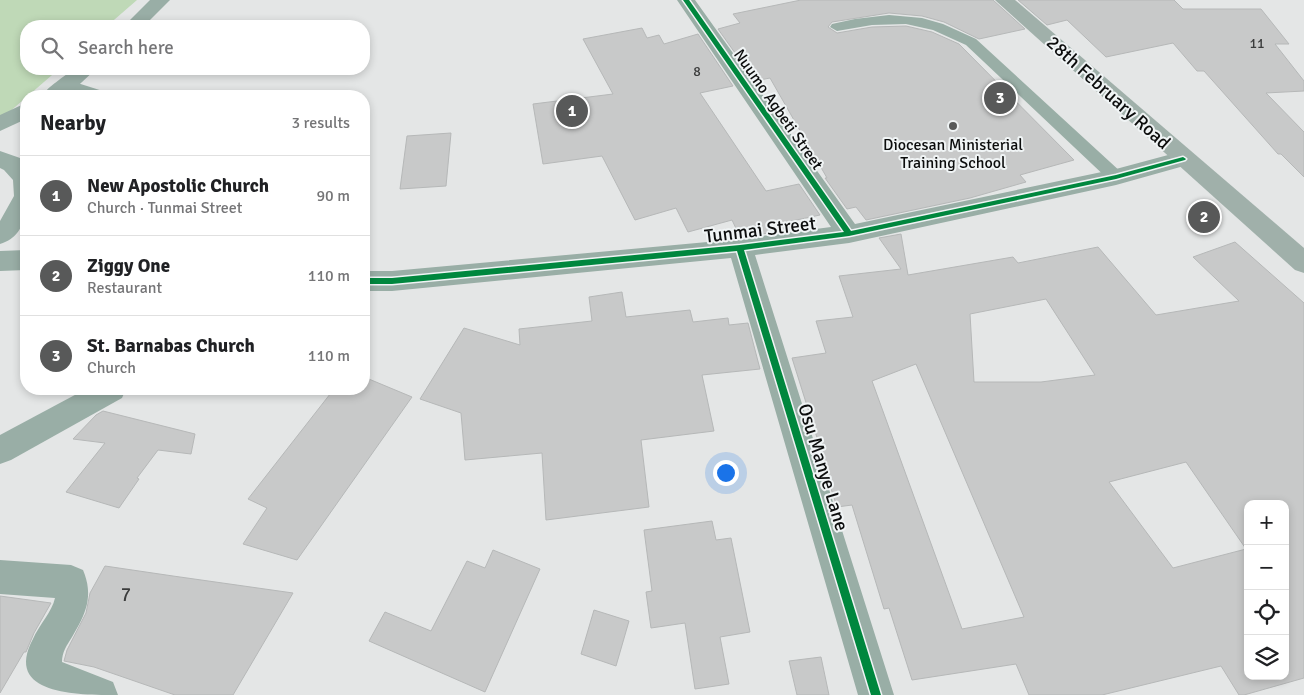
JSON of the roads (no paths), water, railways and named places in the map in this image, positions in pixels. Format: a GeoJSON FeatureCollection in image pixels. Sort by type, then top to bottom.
{"type":"FeatureCollection","features":[{"type":"Feature","properties":{"kind":"main road","name":"28th February Road"},"geometry":{"type":"LineString","coordinates":[[1004,0],[1183,159],[1304,263]]}},
{"type":"Feature","properties":{"kind":"street"},"geometry":{"type":"LineString","coordinates":[[140,20],[162,0]]}},
{"type":"Feature","properties":{"kind":"street","name":"Nuumo Agbeti Street"},"geometry":{"type":"LineString","coordinates":[[686,0],[849,234]]}},
{"type":"Feature","properties":{"kind":"street"},"geometry":{"type":"LineString","coordinates":[[62,90],[79,75]]}},
{"type":"Feature","properties":{"kind":"street"},"geometry":{"type":"LineString","coordinates":[[0,124],[20,113]]}},
{"type":"Feature","properties":{"kind":"street"},"geometry":{"type":"LineString","coordinates":[[0,159],[12,164],[20,176]]}},
{"type":"Feature","properties":{"kind":"street","name":"Tunmai Street"},"geometry":{"type":"LineString","coordinates":[[370,281],[392,281],[740,248],[849,234],[1116,177],[1183,159]]}},
{"type":"Feature","properties":{"kind":"street"},"geometry":{"type":"LineString","coordinates":[[0,236],[8,229],[20,200]]}},
{"type":"Feature","properties":{"kind":"street","name":"Osu Manye Lane"},"geometry":{"type":"LineString","coordinates":[[740,248],[876,695]]}},
{"type":"Feature","properties":{"kind":"street"},"geometry":{"type":"LineString","coordinates":[[0,261],[20,260]]}},
{"type":"Feature","properties":{"kind":"street"},"geometry":{"type":"LineString","coordinates":[[0,450],[101,395]]}},
{"type":"Feature","properties":{"kind":"street"},"geometry":{"type":"LineString","coordinates":[[0,577],[71,582],[74,591],[70,604],[45,652],[43,668],[49,675],[100,695]]}},
{"type":"Feature","properties":{"kind":"lane"},"geometry":{"type":"LineString","coordinates":[[837,26],[863,20],[889,18],[934,25],[955,33],[971,42],[1116,177]]}},
{"type":"Feature","properties":{"kind":"place","name":"St. Barnabas Church"},"geometry":{"type":"Point","coordinates":[1000,98]}},
{"type":"Feature","properties":{"kind":"place","name":"New Apostolic Church"},"geometry":{"type":"Point","coordinates":[572,111]}},
{"type":"Feature","properties":{"kind":"place","name":"Diocesan Ministerial Training School"},"geometry":{"type":"Point","coordinates":[953,126]}},
{"type":"Feature","properties":{"kind":"place","name":"Ziggy One"},"geometry":{"type":"Point","coordinates":[1204,217]}}]}
